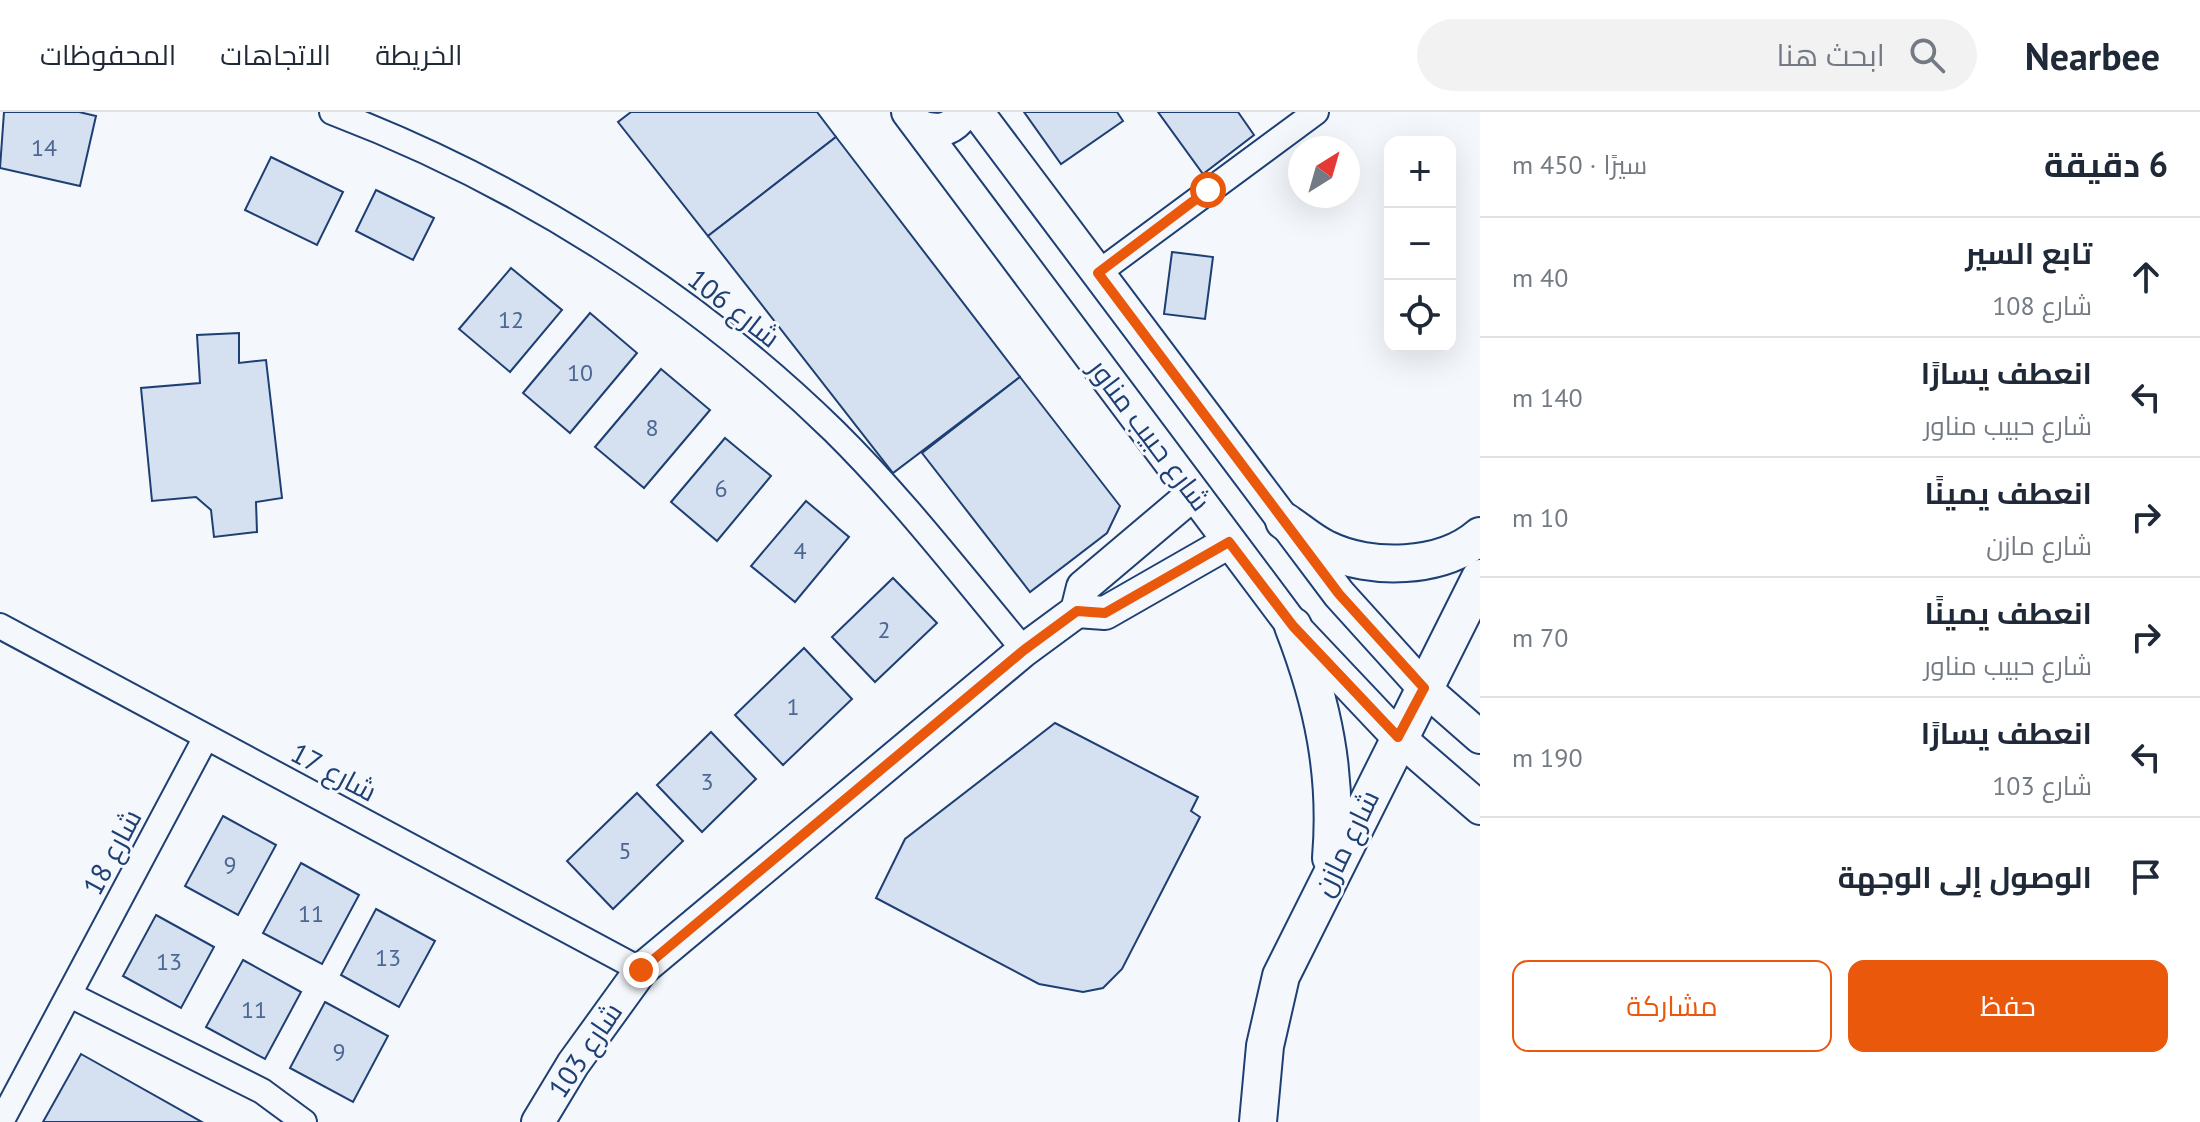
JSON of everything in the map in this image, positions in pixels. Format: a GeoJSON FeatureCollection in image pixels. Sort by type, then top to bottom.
{"type":"FeatureCollection","features":[{"type":"Feature","properties":{"kind":"main road"},"geometry":{"type":"LineString","coordinates":[[1284,521],[1326,550],[1375,564],[1426,561],[1480,536]]}},
{"type":"Feature","properties":{"kind":"main road","name":"شارع مازن"},"geometry":{"type":"LineString","coordinates":[[1258,1122],[1265,1046],[1281,976],[1480,578]]}},
{"type":"Feature","properties":{"kind":"main road"},"geometry":{"type":"LineString","coordinates":[[1293,626],[1317,687],[1331,751],[1335,815],[1328,880]]}},
{"type":"Feature","properties":{"kind":"street","name":"شارع 106"},"geometry":{"type":"LineString","coordinates":[[332,112],[377,129],[499,190],[628,263],[746,353],[834,431],[1024,650]]}},
{"type":"Feature","properties":{"kind":"street"},"geometry":{"type":"LineString","coordinates":[[914,120],[936,132],[952,127],[964,112]]}},
{"type":"Feature","properties":{"kind":"street","name":"شارع حبيب مناور"},"geometry":{"type":"LineString","coordinates":[[977,112],[1339,594],[1424,688],[1480,737]]}},
{"type":"Feature","properties":{"kind":"street"},"geometry":{"type":"LineString","coordinates":[[1098,273],[1316,112]]}},
{"type":"Feature","properties":{"kind":"street","name":"شارع حبيب مناور"},"geometry":{"type":"LineString","coordinates":[[914,120],[1293,626],[1398,737],[1480,808]]}},
{"type":"Feature","properties":{"kind":"street"},"geometry":{"type":"LineString","coordinates":[[960,179],[963,165],[973,152],[987,146],[1002,145]]}},
{"type":"Feature","properties":{"kind":"street","name":"شارع 103"},"geometry":{"type":"LineString","coordinates":[[538,1122],[573,1064],[641,970],[1024,650],[1077,611],[1083,587],[1193,494]]}},
{"type":"Feature","properties":{"kind":"street"},"geometry":{"type":"LineString","coordinates":[[1077,611],[1105,613],[1229,542]]}},
{"type":"Feature","properties":{"kind":"street","name":"شارع 17"},"geometry":{"type":"LineString","coordinates":[[0,626],[641,970]]}},
{"type":"Feature","properties":{"kind":"street","name":"شارع 18"},"geometry":{"type":"LineString","coordinates":[[1,1122],[206,737]]}},
{"type":"Feature","properties":{"kind":"street"},"geometry":{"type":"LineString","coordinates":[[70,995],[262,1091],[304,1122]]}},
{"type":"Feature","properties":{"kind":"building"},"geometry":{"type":"Polygon","coordinates":[[[4,112],[79,112],[96,116],[80,186],[0,168],[4,112]]]}},
{"type":"Feature","properties":{"kind":"building"},"geometry":{"type":"Polygon","coordinates":[[[631,112],[817,112],[836,137],[708,236],[618,122],[631,112]]]}},
{"type":"Feature","properties":{"kind":"building"},"geometry":{"type":"Polygon","coordinates":[[[1024,112],[1117,112],[1123,121],[1061,164],[1024,112]]]}},
{"type":"Feature","properties":{"kind":"building"},"geometry":{"type":"Polygon","coordinates":[[[1158,112],[1238,112],[1254,135],[1203,174],[1158,112]]]}},
{"type":"Feature","properties":{"kind":"building"},"geometry":{"type":"Polygon","coordinates":[[[836,137],[1020,377],[893,473],[708,236],[836,137]]]}},
{"type":"Feature","properties":{"kind":"building"},"geometry":{"type":"Polygon","coordinates":[[[271,157],[343,192],[317,245],[245,210],[271,157]]]}},
{"type":"Feature","properties":{"kind":"building"},"geometry":{"type":"Polygon","coordinates":[[[376,190],[434,218],[413,260],[356,231],[376,190]]]}},
{"type":"Feature","properties":{"kind":"building"},"geometry":{"type":"Polygon","coordinates":[[[1172,252],[1213,257],[1205,319],[1164,314],[1172,252]]]}},
{"type":"Feature","properties":{"kind":"building"},"geometry":{"type":"Polygon","coordinates":[[[511,268],[562,310],[510,372],[459,329],[511,268]]]}},
{"type":"Feature","properties":{"kind":"building"},"geometry":{"type":"Polygon","coordinates":[[[590,313],[637,353],[570,433],[523,393],[590,313]]]}},
{"type":"Feature","properties":{"kind":"building"},"geometry":{"type":"Polygon","coordinates":[[[239,333],[239,363],[266,360],[282,498],[256,502],[257,532],[214,537],[211,510],[196,497],[152,501],[141,388],[200,383],[197,335],[239,333]]]}},
{"type":"Feature","properties":{"kind":"building"},"geometry":{"type":"Polygon","coordinates":[[[661,369],[710,410],[644,488],[595,447],[661,369]]]}},
{"type":"Feature","properties":{"kind":"building"},"geometry":{"type":"Polygon","coordinates":[[[1020,377],[1120,506],[1107,533],[1030,592],[922,453],[1020,377]]]}},
{"type":"Feature","properties":{"kind":"building"},"geometry":{"type":"Polygon","coordinates":[[[725,438],[771,476],[717,541],[671,502],[725,438]]]}},
{"type":"Feature","properties":{"kind":"building"},"geometry":{"type":"Polygon","coordinates":[[[806,501],[849,537],[795,602],[751,566],[806,501]]]}},
{"type":"Feature","properties":{"kind":"building"},"geometry":{"type":"Polygon","coordinates":[[[893,578],[937,623],[875,682],[832,637],[893,578]]]}},
{"type":"Feature","properties":{"kind":"building"},"geometry":{"type":"Polygon","coordinates":[[[804,648],[852,699],[783,765],[735,715],[804,648]]]}},
{"type":"Feature","properties":{"kind":"building"},"geometry":{"type":"Polygon","coordinates":[[[1055,723],[1198,797],[1191,811],[1200,817],[1122,969],[1103,988],[1083,992],[1039,984],[876,898],[905,839],[1055,723]]]}},
{"type":"Feature","properties":{"kind":"building"},"geometry":{"type":"Polygon","coordinates":[[[711,732],[756,779],[702,832],[657,785],[711,732]]]}},
{"type":"Feature","properties":{"kind":"building"},"geometry":{"type":"Polygon","coordinates":[[[637,793],[683,841],[613,909],[567,861],[637,793]]]}},
{"type":"Feature","properties":{"kind":"building"},"geometry":{"type":"Polygon","coordinates":[[[223,816],[276,845],[238,915],[185,886],[223,816]]]}},
{"type":"Feature","properties":{"kind":"building"},"geometry":{"type":"Polygon","coordinates":[[[301,863],[359,895],[322,964],[263,933],[301,863]]]}},
{"type":"Feature","properties":{"kind":"building"},"geometry":{"type":"Polygon","coordinates":[[[376,909],[435,941],[399,1007],[341,975],[376,909]]]}},
{"type":"Feature","properties":{"kind":"building"},"geometry":{"type":"Polygon","coordinates":[[[156,915],[214,947],[181,1008],[123,976],[156,915]]]}},
{"type":"Feature","properties":{"kind":"building"},"geometry":{"type":"Polygon","coordinates":[[[243,960],[301,992],[265,1059],[206,1027],[243,960]]]}},
{"type":"Feature","properties":{"kind":"building"},"geometry":{"type":"Polygon","coordinates":[[[325,1002],[388,1036],[353,1102],[290,1068],[325,1002]]]}},
{"type":"Feature","properties":{"kind":"building"},"geometry":{"type":"Polygon","coordinates":[[[81,1054],[202,1122],[43,1122],[81,1054]]]}},
{"type":"Feature","properties":{"kind":"route"},"geometry":{"type":"LineString","coordinates":[[641,970],[1024,650],[1077,611],[1105,613],[1229,542],[1293,626],[1398,737],[1424,688],[1339,594],[1098,273],[1208,190]]}}]}
